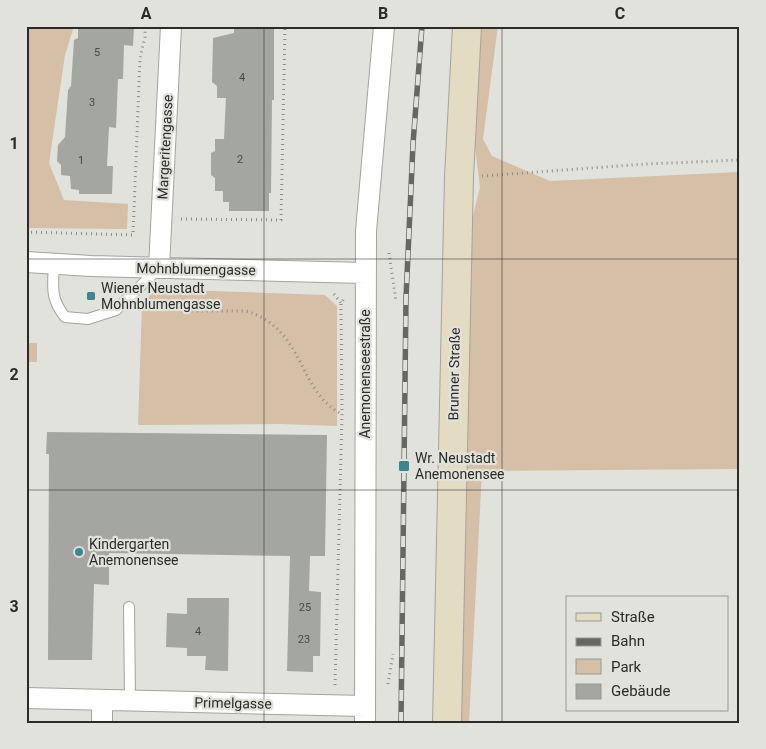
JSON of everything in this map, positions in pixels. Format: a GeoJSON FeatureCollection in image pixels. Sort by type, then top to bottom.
{"type":"FeatureCollection","features":[{"type":"Feature","properties":{"kind":"main road","name":"Brunner Straße"},"geometry":{"type":"LineString","coordinates":[[447,723],[459,177],[467,26]]}},
{"type":"Feature","properties":{"kind":"street","name":"Margeritengasse"},"geometry":{"type":"LineString","coordinates":[[159,268],[171,26]]}},
{"type":"Feature","properties":{"kind":"street","name":"Anemonenseestraße"},"geometry":{"type":"LineString","coordinates":[[365,714],[366,232],[384,26]]}},
{"type":"Feature","properties":{"kind":"street","name":"Mohnblumengasse"},"geometry":{"type":"LineString","coordinates":[[26,262],[159,268],[366,273]]}},
{"type":"Feature","properties":{"kind":"street","name":"Primelgasse"},"geometry":{"type":"LineString","coordinates":[[26,698],[335,706],[365,714]]}},
{"type":"Feature","properties":{"kind":"street"},"geometry":{"type":"LineString","coordinates":[[102,700],[102,723]]}},
{"type":"Feature","properties":{"kind":"lane"},"geometry":{"type":"LineString","coordinates":[[54,264],[53,294],[57,306],[65,318],[88,318],[116,310],[159,268]]}},
{"type":"Feature","properties":{"kind":"lane"},"geometry":{"type":"LineString","coordinates":[[129,607],[130,700]]}},
{"type":"Feature","properties":{"kind":"path"},"geometry":{"type":"LineString","coordinates":[[26,232],[133,235],[140,58],[145,37],[145,26]]}},
{"type":"Feature","properties":{"kind":"path"},"geometry":{"type":"LineString","coordinates":[[162,218],[281,220],[285,26]]}},
{"type":"Feature","properties":{"kind":"path"},"geometry":{"type":"LineString","coordinates":[[459,177],[646,164],[740,160]]}},
{"type":"Feature","properties":{"kind":"path"},"geometry":{"type":"LineString","coordinates":[[335,706],[342,414],[342,303],[366,273]]}},
{"type":"Feature","properties":{"kind":"path"},"geometry":{"type":"LineString","coordinates":[[133,293],[163,306],[182,310],[256,314],[287,339],[318,395],[330,408],[342,414]]}},
{"type":"Feature","properties":{"kind":"green space"},"geometry":{"type":"Polygon","coordinates":[[[26,26],[74,26],[65,55],[49,163],[64,200],[128,204],[127,229],[26,228],[26,26]]]}},
{"type":"Feature","properties":{"kind":"green space"},"geometry":{"type":"Polygon","coordinates":[[[481,26],[498,26],[483,139],[492,156],[550,181],[740,172],[740,469],[482,471],[469,723],[458,723],[469,232],[480,187],[473,131],[481,26]]]}},
{"type":"Feature","properties":{"kind":"green space"},"geometry":{"type":"Polygon","coordinates":[[[154,289],[325,295],[337,306],[337,426],[281,424],[138,425],[142,306],[154,289]]]}},
{"type":"Feature","properties":{"kind":"green space"},"geometry":{"type":"Polygon","coordinates":[[[26,343],[37,343],[37,362],[26,362],[26,343]]]}},
{"type":"Feature","properties":{"kind":"building"},"geometry":{"type":"Polygon","coordinates":[[[89,26],[134,26],[133,46],[124,45],[123,79],[118,79],[116,128],[109,127],[107,166],[113,166],[112,194],[79,194],[79,190],[71,189],[70,176],[61,175],[61,165],[57,161],[58,145],[65,137],[74,40],[78,38],[78,28],[89,28],[89,26]]]}},
{"type":"Feature","properties":{"kind":"building"},"geometry":{"type":"Polygon","coordinates":[[[234,26],[274,27],[274,100],[272,100],[271,193],[269,193],[269,211],[229,211],[229,202],[223,202],[223,191],[215,191],[215,178],[211,175],[211,153],[215,151],[215,139],[224,139],[226,98],[217,98],[217,86],[212,82],[213,38],[234,33],[234,26]]]}},
{"type":"Feature","properties":{"kind":"building"},"geometry":{"type":"Polygon","coordinates":[[[47,432],[327,435],[325,556],[310,556],[309,591],[321,592],[320,656],[313,656],[313,672],[287,671],[290,556],[109,553],[109,585],[94,584],[92,660],[48,660],[49,454],[46,454],[47,432]]]}},
{"type":"Feature","properties":{"kind":"building"},"geometry":{"type":"Polygon","coordinates":[[[187,598],[229,598],[228,671],[205,670],[206,656],[187,656],[187,648],[166,647],[167,613],[187,614],[187,598]]]}},
{"type":"Feature","properties":{"kind":"railway"},"geometry":{"type":"LineString","coordinates":[[401,723],[406,298],[413,144],[422,26]]}},
{"type":"Feature","properties":{"kind":"place","name":"Wiener Neustadt Mohnblumengasse"},"geometry":{"type":"Point","coordinates":[91,296]}},
{"type":"Feature","properties":{"kind":"place","name":"Wr. Neustadt Anemonensee"},"geometry":{"type":"Point","coordinates":[404,466]}},
{"type":"Feature","properties":{"kind":"place","name":"Kindergarten Anemonensee"},"geometry":{"type":"Point","coordinates":[79,552]}}]}
